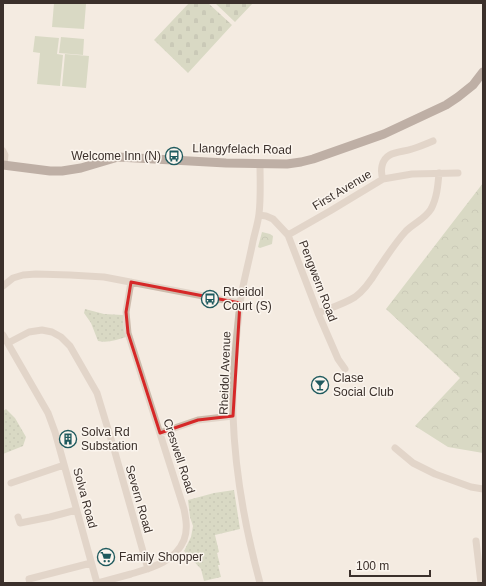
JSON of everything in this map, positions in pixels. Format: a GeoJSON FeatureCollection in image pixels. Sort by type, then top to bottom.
{"type":"FeatureCollection","features":[{"type":"Feature","properties":{"kind":"main road","name":"Llangyfelach Road"},"geometry":{"type":"LineString","coordinates":[[4,165],[38,170],[62,171],[81,168],[118,157],[287,164],[301,162],[384,134],[446,105],[473,85],[483,72]]}},
{"type":"Feature","properties":{"kind":"street"},"geometry":{"type":"LineString","coordinates":[[383,179],[381,175],[383,163],[386,157],[390,154],[413,149],[433,141]]}},
{"type":"Feature","properties":{"kind":"street"},"geometry":{"type":"LineString","coordinates":[[3,151],[4,165]]}},
{"type":"Feature","properties":{"kind":"street","name":"Rheidol Avenue"},"geometry":{"type":"LineString","coordinates":[[260,163],[259,215],[242,288],[240,303],[235,356],[233,416],[237,466],[245,522],[260,583]]}},
{"type":"Feature","properties":{"kind":"street"},"geometry":{"type":"LineString","coordinates":[[318,313],[355,296],[371,281],[385,258],[400,238],[407,230],[426,216],[435,200],[439,173]]}},
{"type":"Feature","properties":{"kind":"street","name":"First Avenue"},"geometry":{"type":"LineString","coordinates":[[288,235],[383,179],[412,174],[458,173]]}},
{"type":"Feature","properties":{"kind":"street","name":"Pengwern Road"},"geometry":{"type":"LineString","coordinates":[[259,215],[273,219],[288,235],[318,313],[338,359],[345,369]]}},
{"type":"Feature","properties":{"kind":"street"},"geometry":{"type":"LineString","coordinates":[[3,286],[13,278],[23,275],[77,275],[104,277],[240,303]]}},
{"type":"Feature","properties":{"kind":"street","name":"Creswell Road"},"geometry":{"type":"LineString","coordinates":[[97,583],[148,569],[169,559],[178,550],[184,540],[186,525],[184,509],[128,333],[126,312],[131,282]]}},
{"type":"Feature","properties":{"kind":"street","name":"Severn Road"},"geometry":{"type":"LineString","coordinates":[[8,343],[29,332],[42,330],[52,332],[61,337],[70,346],[97,393],[148,569]]}},
{"type":"Feature","properties":{"kind":"street","name":"Solva Road"},"geometry":{"type":"LineString","coordinates":[[3,335],[48,413],[55,432],[97,583]]}},
{"type":"Feature","properties":{"kind":"street"},"geometry":{"type":"LineString","coordinates":[[160,433],[198,420],[233,416]]}},
{"type":"Feature","properties":{"kind":"street"},"geometry":{"type":"LineString","coordinates":[[395,448],[412,463],[435,474],[471,487],[483,488]]}},
{"type":"Feature","properties":{"kind":"street"},"geometry":{"type":"LineString","coordinates":[[11,483],[64,465]]}},
{"type":"Feature","properties":{"kind":"street"},"geometry":{"type":"LineString","coordinates":[[18,517],[20,523],[76,510]]}},
{"type":"Feature","properties":{"kind":"street"},"geometry":{"type":"LineString","coordinates":[[476,541],[481,583]]}},
{"type":"Feature","properties":{"kind":"street"},"geometry":{"type":"LineString","coordinates":[[30,583],[29,579],[91,562]]}},
{"type":"Feature","properties":{"kind":"highlighted area"},"geometry":{"type":"Polygon","coordinates":[[[131,282],[240,303],[233,416],[198,420],[160,433],[128,333],[126,312],[131,282]]]}},
{"type":"Feature","properties":{"kind":"green space"},"geometry":{"type":"Polygon","coordinates":[[[54,3],[86,4],[84,29],[52,27],[54,3]]]}},
{"type":"Feature","properties":{"kind":"green space"},"geometry":{"type":"Polygon","coordinates":[[[189,3],[208,3],[232,25],[188,73],[154,40],[189,3]]]}},
{"type":"Feature","properties":{"kind":"green space"},"geometry":{"type":"Polygon","coordinates":[[[215,3],[253,3],[235,22],[215,3]]]}},
{"type":"Feature","properties":{"kind":"green space"},"geometry":{"type":"Polygon","coordinates":[[[35,36],[59,38],[57,54],[63,55],[60,86],[37,84],[40,53],[33,52],[35,36]]]}},
{"type":"Feature","properties":{"kind":"green space"},"geometry":{"type":"Polygon","coordinates":[[[61,37],[84,39],[83,55],[59,53],[61,37]]]}},
{"type":"Feature","properties":{"kind":"green space"},"geometry":{"type":"Polygon","coordinates":[[[65,54],[89,56],[86,88],[62,86],[65,54]]]}},
{"type":"Feature","properties":{"kind":"green space"},"geometry":{"type":"Polygon","coordinates":[[[483,183],[483,453],[448,447],[415,426],[460,378],[386,309],[483,183]]]}},
{"type":"Feature","properties":{"kind":"green space"},"geometry":{"type":"Polygon","coordinates":[[[262,232],[273,236],[272,244],[260,248],[258,247],[262,232]]]}},
{"type":"Feature","properties":{"kind":"green space"},"geometry":{"type":"Polygon","coordinates":[[[85,309],[104,314],[123,315],[126,337],[102,342],[98,341],[91,323],[84,313],[85,309]]]}},
{"type":"Feature","properties":{"kind":"green space"},"geometry":{"type":"Polygon","coordinates":[[[6,409],[15,418],[26,437],[23,446],[3,454],[3,411],[6,409]]]}},
{"type":"Feature","properties":{"kind":"green space"},"geometry":{"type":"Polygon","coordinates":[[[234,490],[240,529],[215,535],[219,552],[217,553],[221,577],[204,581],[201,569],[184,551],[191,537],[193,526],[190,517],[188,500],[214,493],[234,490]]]}},
{"type":"Feature","properties":{"kind":"place","name":"Welcome Inn (N)"},"geometry":{"type":"Point","coordinates":[174,156]}},
{"type":"Feature","properties":{"kind":"place","name":"Rheidol Court (S)"},"geometry":{"type":"Point","coordinates":[210,299]}},
{"type":"Feature","properties":{"kind":"place","name":"Clase Social Club"},"geometry":{"type":"Point","coordinates":[320,385]}},
{"type":"Feature","properties":{"kind":"place","name":"Solva Rd Substation"},"geometry":{"type":"Point","coordinates":[68,439]}},
{"type":"Feature","properties":{"kind":"place","name":"Family Shopper"},"geometry":{"type":"Point","coordinates":[106,557]}}]}
